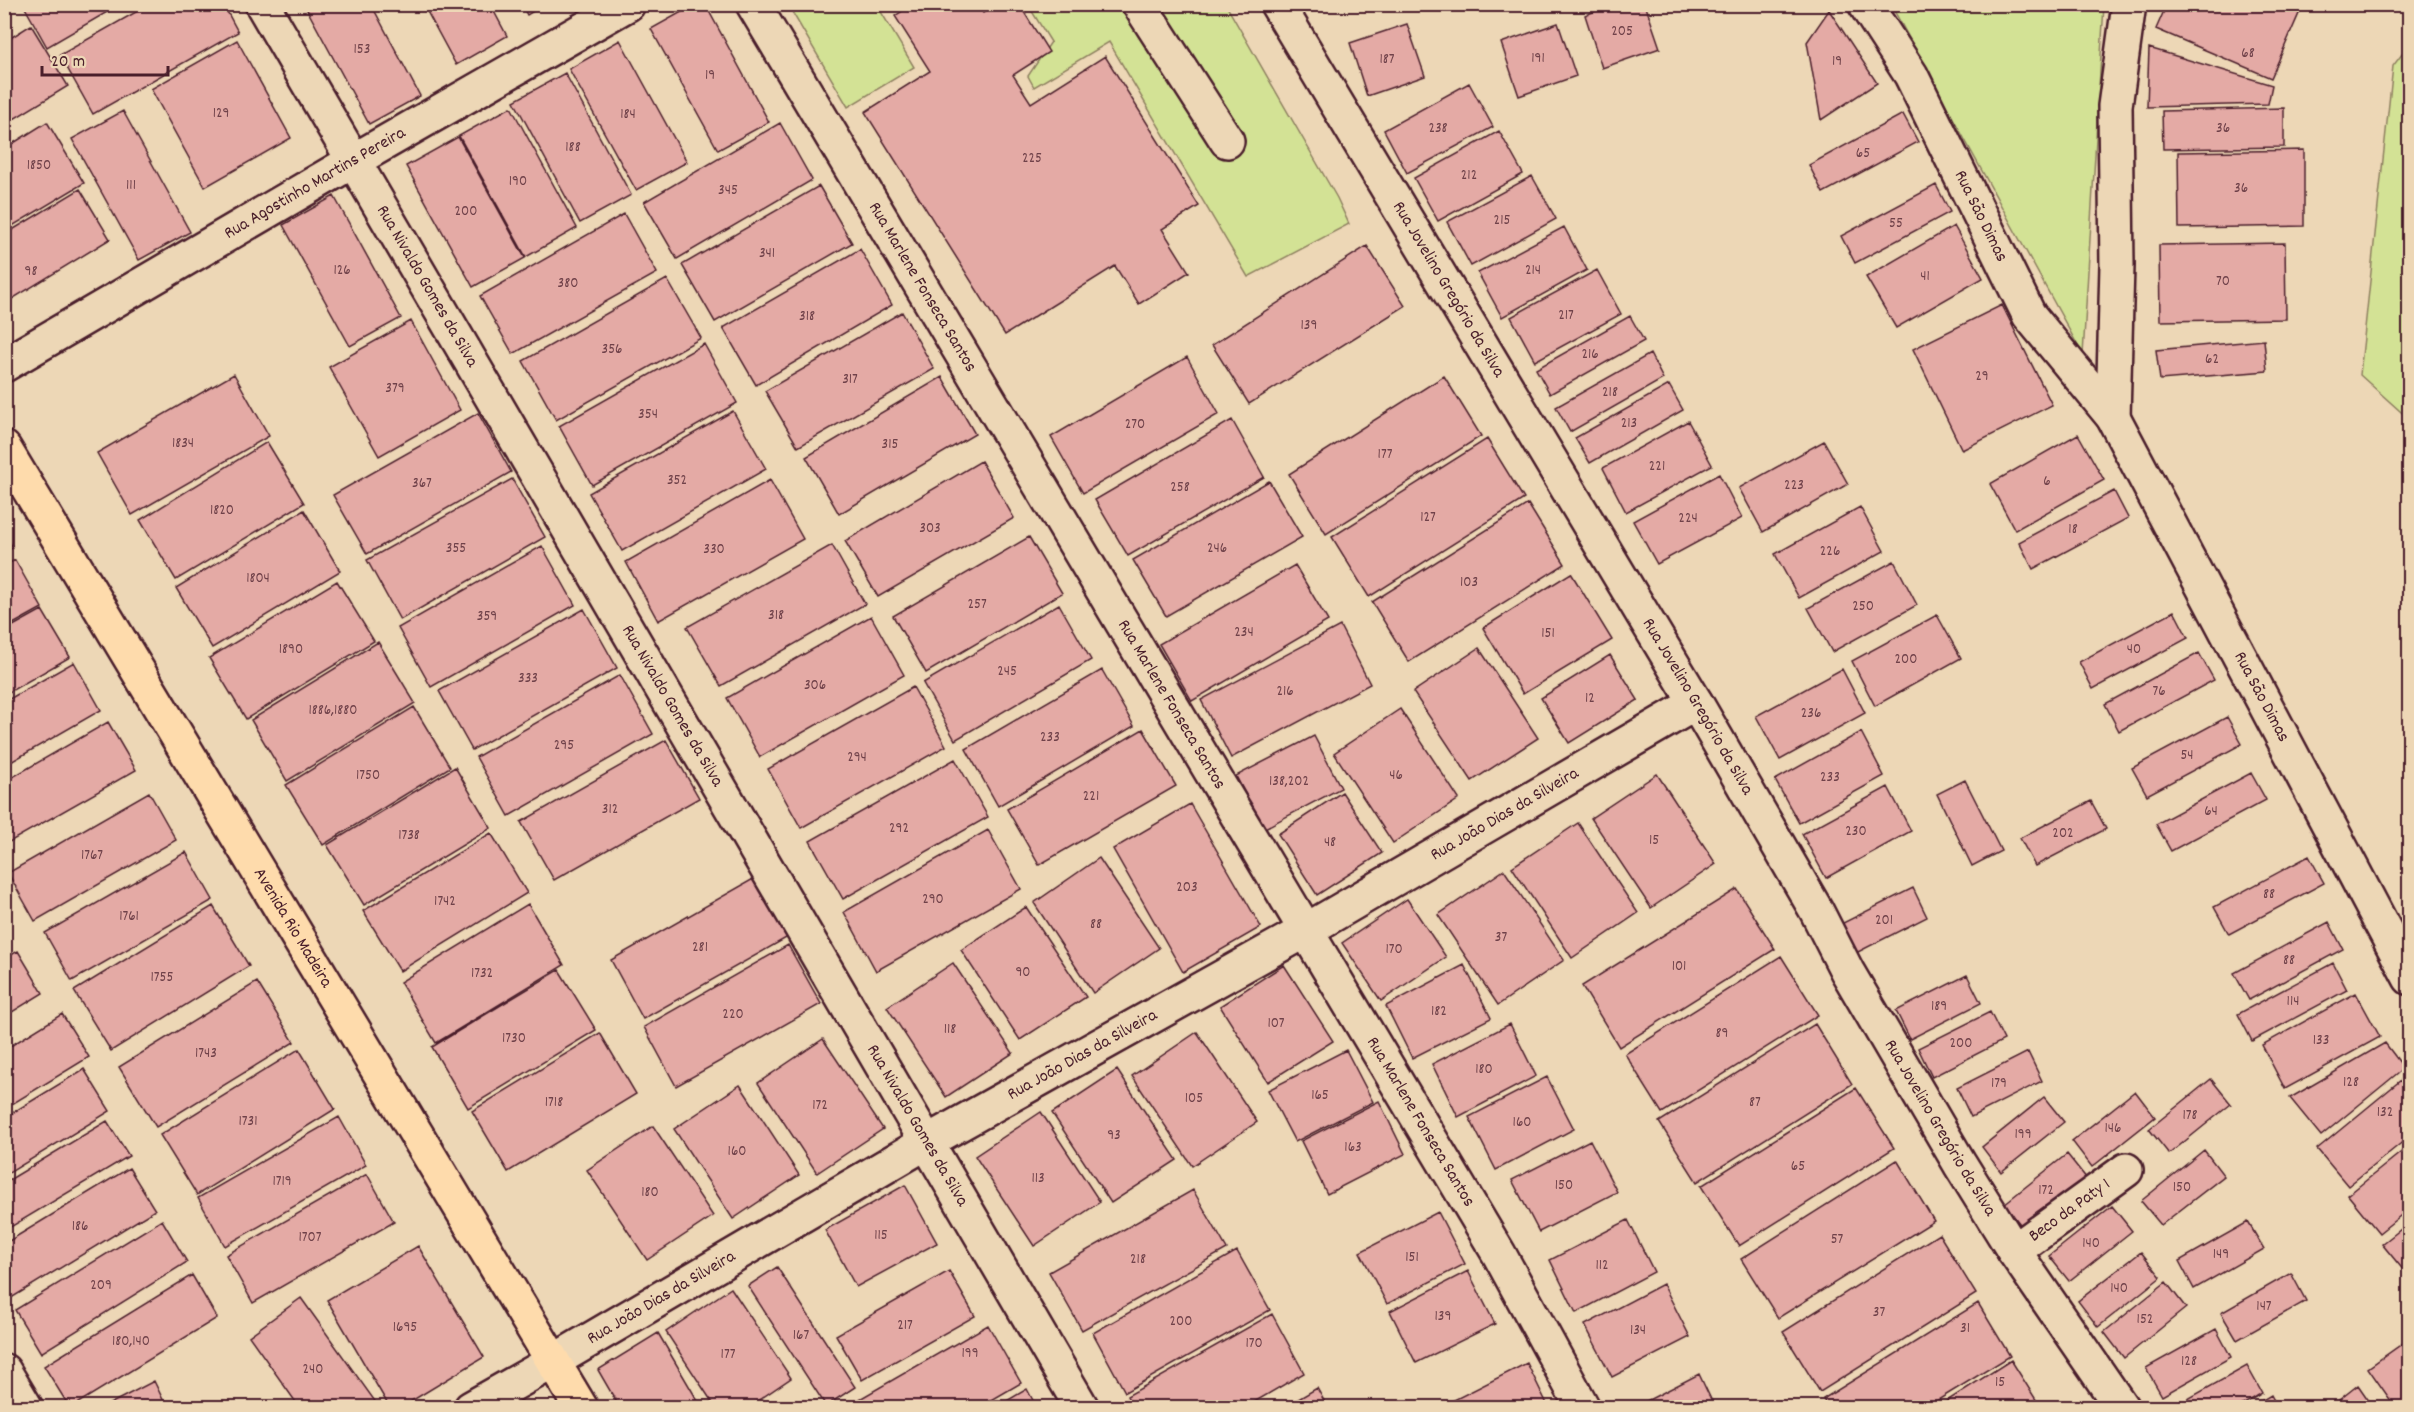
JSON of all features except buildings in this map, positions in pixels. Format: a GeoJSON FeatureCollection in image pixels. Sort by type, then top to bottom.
{"type":"FeatureCollection","features":[{"type":"Feature","properties":{"kind":"main road","name":"Avenida Rio Madeira"},"geometry":{"type":"LineString","coordinates":[[4,448],[581,1407]]}},
{"type":"Feature","properties":{"kind":"street","name":"Rua Nivaldo Gomes da Silva"},"geometry":{"type":"LineString","coordinates":[[262,4],[1082,1407]]}},
{"type":"Feature","properties":{"kind":"street","name":"Rua Agostinho Martins Pereira"},"geometry":{"type":"LineString","coordinates":[[4,365],[627,4]]}},
{"type":"Feature","properties":{"kind":"street","name":"Rua Marlene Fonseca Santos"},"geometry":{"type":"LineString","coordinates":[[753,4],[1499,1254],[1583,1407]]}},
{"type":"Feature","properties":{"kind":"street"},"geometry":{"type":"LineString","coordinates":[[1139,4],[1227,141]]}},
{"type":"Feature","properties":{"kind":"street","name":"Rua Jovelino Gregório da Silva"},"geometry":{"type":"LineString","coordinates":[[1277,4],[1696,703],[1816,910],[1847,971],[1960,1164],[2014,1251],[2122,1407]]}},
{"type":"Feature","properties":{"kind":"street","name":"Rua São Dimas"},"geometry":{"type":"LineString","coordinates":[[1865,4],[1911,75],[2029,315],[2113,417],[2409,978]]}},
{"type":"Feature","properties":{"kind":"street","name":"Rua São Dimas"},"geometry":{"type":"LineString","coordinates":[[2113,417],[2117,265],[2115,106],[2128,4]]}},
{"type":"Feature","properties":{"kind":"street","name":"Rua João Dias da Silveira"},"geometry":{"type":"LineString","coordinates":[[471,1407],[554,1361],[927,1142],[1305,930],[1696,703]]}},
{"type":"Feature","properties":{"kind":"street","name":"Beco da Paty 1"},"geometry":{"type":"LineString","coordinates":[[2014,1251],[2126,1170]]}},
{"type":"Feature","properties":{"kind":"street"},"geometry":{"type":"LineString","coordinates":[[4,1371],[26,1407]]}},
{"type":"Feature","properties":{"kind":"green space"},"geometry":{"type":"Polygon","coordinates":[[[788,5],[877,5],[914,67],[848,107],[788,5]]]}},
{"type":"Feature","properties":{"kind":"green space"},"geometry":{"type":"Polygon","coordinates":[[[1028,5],[1226,5],[1337,198],[1349,224],[1248,277],[1109,42],[1034,87],[1028,76],[1051,42],[1028,5]]]}},
{"type":"Feature","properties":{"kind":"green space"},"geometry":{"type":"Polygon","coordinates":[[[1891,5],[2104,5],[2083,355],[1891,5]]]}},
{"type":"Feature","properties":{"kind":"green space"},"geometry":{"type":"Polygon","coordinates":[[[2409,45],[2409,419],[2360,375],[2393,66],[2409,45]]]}}]}
